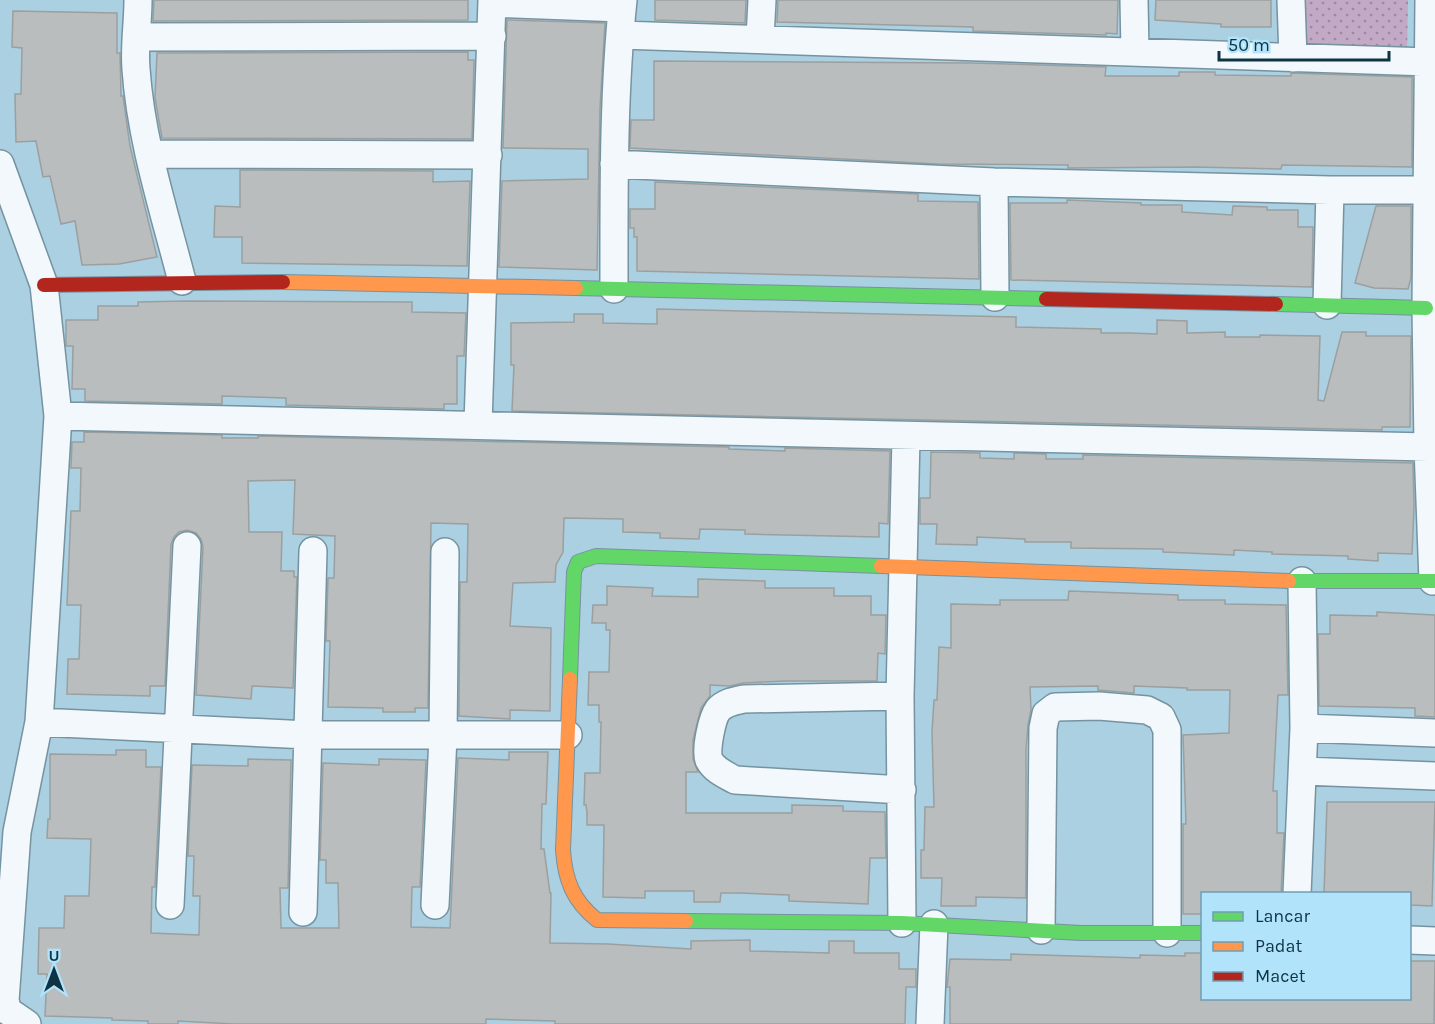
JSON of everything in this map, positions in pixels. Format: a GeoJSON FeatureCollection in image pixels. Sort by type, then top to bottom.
{"type":"FeatureCollection","features":[{"type":"Feature","properties":{"kind":"street"},"geometry":{"type":"LineString","coordinates":[[138,0],[137,84],[149,154],[182,281]]}},
{"type":"Feature","properties":{"kind":"street"},"geometry":{"type":"LineString","coordinates":[[760,39],[762,0]]}},
{"type":"Feature","properties":{"kind":"street"},"geometry":{"type":"LineString","coordinates":[[1134,0],[1135,52]]}},
{"type":"Feature","properties":{"kind":"street"},"geometry":{"type":"LineString","coordinates":[[1291,0],[1293,58]]}},
{"type":"Feature","properties":{"kind":"street"},"geometry":{"type":"LineString","coordinates":[[1201,933],[1081,933],[902,923],[597,920],[583,909],[569,891],[564,870],[574,572],[578,562],[596,556],[1302,581],[1434,581],[1428,447],[1426,308],[1431,266],[1429,0]]}},
{"type":"Feature","properties":{"kind":"street"},"geometry":{"type":"LineString","coordinates":[[478,424],[492,2],[623,4],[614,164],[614,289]]}},
{"type":"Feature","properties":{"kind":"street"},"geometry":{"type":"LineString","coordinates":[[620,35],[1428,62]]}},
{"type":"Feature","properties":{"kind":"street"},"geometry":{"type":"LineString","coordinates":[[138,37],[492,36]]}},
{"type":"Feature","properties":{"kind":"street"},"geometry":{"type":"LineString","coordinates":[[149,154],[488,155]]}},
{"type":"Feature","properties":{"kind":"street"},"geometry":{"type":"LineString","coordinates":[[0,164],[44,285],[58,416],[39,722],[9,832],[2,1001],[8,1011],[27,1024]]}},
{"type":"Feature","properties":{"kind":"street"},"geometry":{"type":"LineString","coordinates":[[614,164],[994,182],[1330,190],[1431,189]]}},
{"type":"Feature","properties":{"kind":"street"},"geometry":{"type":"LineString","coordinates":[[994,182],[995,297]]}},
{"type":"Feature","properties":{"kind":"street"},"geometry":{"type":"LineString","coordinates":[[1327,305],[1330,190]]}},
{"type":"Feature","properties":{"kind":"street"},"geometry":{"type":"LineString","coordinates":[[44,285],[182,281],[483,284],[1426,308]]}},
{"type":"Feature","properties":{"kind":"street"},"geometry":{"type":"LineString","coordinates":[[58,416],[1428,447]]}},
{"type":"Feature","properties":{"kind":"street"},"geometry":{"type":"LineString","coordinates":[[902,923],[900,696],[906,436]]}},
{"type":"Feature","properties":{"kind":"street"},"geometry":{"type":"LineString","coordinates":[[170,905],[187,546]]}},
{"type":"Feature","properties":{"kind":"street"},"geometry":{"type":"LineString","coordinates":[[303,912],[313,551]]}},
{"type":"Feature","properties":{"kind":"street"},"geometry":{"type":"LineString","coordinates":[[435,905],[443,736],[445,552]]}},
{"type":"Feature","properties":{"kind":"street"},"geometry":{"type":"LineString","coordinates":[[1297,892],[1304,771],[1302,581]]}},
{"type":"Feature","properties":{"kind":"street"},"geometry":{"type":"LineString","coordinates":[[900,696],[744,699],[727,703],[718,710],[713,720],[708,747],[709,759],[718,770],[735,780],[902,790]]}},
{"type":"Feature","properties":{"kind":"street"},"geometry":{"type":"LineString","coordinates":[[1041,930],[1043,728],[1046,714],[1055,707],[1099,706],[1147,710],[1161,717],[1167,730],[1167,933]]}},
{"type":"Feature","properties":{"kind":"street"},"geometry":{"type":"LineString","coordinates":[[39,722],[308,735],[568,735]]}},
{"type":"Feature","properties":{"kind":"street"},"geometry":{"type":"LineString","coordinates":[[1304,728],[1435,733]]}},
{"type":"Feature","properties":{"kind":"street"},"geometry":{"type":"LineString","coordinates":[[1304,771],[1435,776]]}},
{"type":"Feature","properties":{"kind":"street"},"geometry":{"type":"LineString","coordinates":[[930,1024],[934,924]]}},
{"type":"Feature","properties":{"kind":"street"},"geometry":{"type":"LineString","coordinates":[[1411,940],[1435,941]]}},
{"type":"Feature","properties":{"kind":"shaded area"},"geometry":{"type":"Polygon","coordinates":[[[1300,0],[1408,0],[1407,56],[1299,53],[1300,0]]]}},
{"type":"Feature","properties":{"kind":"building"},"geometry":{"type":"Polygon","coordinates":[[[154,0],[468,0],[468,20],[153,21],[154,0]]]}},
{"type":"Feature","properties":{"kind":"building"},"geometry":{"type":"Polygon","coordinates":[[[655,0],[746,0],[745,23],[655,20],[655,0]]]}},
{"type":"Feature","properties":{"kind":"building"},"geometry":{"type":"Polygon","coordinates":[[[778,0],[1118,0],[1117,34],[973,31],[973,27],[777,22],[778,0]]]}},
{"type":"Feature","properties":{"kind":"building"},"geometry":{"type":"Polygon","coordinates":[[[1156,0],[1271,0],[1271,27],[1221,27],[1221,24],[1155,20],[1156,0]]]}},
{"type":"Feature","properties":{"kind":"building"},"geometry":{"type":"Polygon","coordinates":[[[13,11],[117,13],[117,53],[120,53],[121,96],[123,96],[130,146],[157,257],[119,264],[82,265],[75,221],[61,224],[50,176],[43,177],[36,141],[16,142],[15,94],[21,94],[22,48],[12,47],[13,11]]]}},
{"type":"Feature","properties":{"kind":"building"},"geometry":{"type":"Polygon","coordinates":[[[507,20],[605,23],[600,108],[597,270],[499,267],[502,181],[588,179],[588,149],[503,148],[507,20]]]}},
{"type":"Feature","properties":{"kind":"building"},"geometry":{"type":"Polygon","coordinates":[[[468,52],[468,60],[474,60],[472,139],[162,138],[155,98],[157,53],[468,52]]]}},
{"type":"Feature","properties":{"kind":"building"},"geometry":{"type":"Polygon","coordinates":[[[654,61],[972,63],[1106,67],[1105,76],[1179,76],[1179,72],[1215,72],[1215,75],[1291,76],[1291,73],[1412,77],[1412,167],[1282,165],[1281,169],[1068,168],[1068,165],[938,164],[630,148],[631,120],[654,120],[654,61]]]}},
{"type":"Feature","properties":{"kind":"building"},"geometry":{"type":"Polygon","coordinates":[[[240,170],[433,171],[433,182],[470,181],[467,266],[242,263],[242,237],[214,237],[215,206],[240,207],[240,170]]]}},
{"type":"Feature","properties":{"kind":"building"},"geometry":{"type":"Polygon","coordinates":[[[655,182],[918,194],[918,201],[978,202],[979,279],[637,271],[637,237],[634,237],[634,228],[630,228],[630,209],[655,209],[655,182]]]}},
{"type":"Feature","properties":{"kind":"building"},"geometry":{"type":"Polygon","coordinates":[[[1067,200],[1182,205],[1182,212],[1232,215],[1233,206],[1267,207],[1267,210],[1298,210],[1298,227],[1313,227],[1312,287],[1011,280],[1010,203],[1067,203],[1067,200]]]}},
{"type":"Feature","properties":{"kind":"building"},"geometry":{"type":"Polygon","coordinates":[[[1376,206],[1411,206],[1411,278],[1408,289],[1374,288],[1355,283],[1376,206]]]}},
{"type":"Feature","properties":{"kind":"building"},"geometry":{"type":"Polygon","coordinates":[[[138,302],[412,302],[412,312],[466,313],[464,356],[457,356],[457,404],[444,404],[444,409],[286,405],[286,398],[222,396],[222,404],[85,401],[85,389],[72,389],[73,346],[66,346],[66,320],[98,320],[98,306],[138,306],[138,302]]]}},
{"type":"Feature","properties":{"kind":"building"},"geometry":{"type":"Polygon","coordinates":[[[657,309],[1016,317],[1016,327],[1101,329],[1101,333],[1157,334],[1157,320],[1187,321],[1187,333],[1225,332],[1225,337],[1320,336],[1318,400],[1324,401],[1342,332],[1366,332],[1366,336],[1411,336],[1410,427],[1382,427],[1382,430],[512,411],[514,365],[511,365],[511,323],[574,322],[574,314],[603,314],[603,323],[657,324],[657,309]]]}},
{"type":"Feature","properties":{"kind":"building"},"geometry":{"type":"Polygon","coordinates":[[[84,432],[222,435],[222,438],[258,438],[258,436],[729,447],[729,449],[785,451],[785,448],[890,451],[888,524],[879,523],[879,537],[745,534],[745,530],[700,529],[699,539],[660,538],[660,533],[623,532],[623,519],[564,518],[563,552],[556,565],[555,582],[513,583],[510,626],[551,628],[550,711],[510,710],[510,719],[459,716],[460,582],[467,582],[468,524],[431,523],[428,708],[415,708],[415,712],[383,712],[383,708],[328,707],[330,641],[326,641],[328,578],[334,578],[335,536],[293,534],[295,480],[248,481],[249,532],[282,532],[281,571],[294,571],[294,577],[297,577],[293,688],[252,686],[251,699],[196,695],[203,547],[196,533],[187,530],[179,532],[171,545],[165,686],[150,686],[150,696],[67,694],[68,659],[79,659],[81,605],[67,605],[71,511],[80,511],[81,468],[71,468],[72,442],[84,442],[84,432]]]}},
{"type":"Feature","properties":{"kind":"building"},"geometry":{"type":"Polygon","coordinates":[[[931,452],[980,453],[980,458],[1014,459],[1014,453],[1046,454],[1046,459],[1083,459],[1083,455],[1413,463],[1412,554],[1378,553],[1378,561],[1348,559],[1348,556],[1272,554],[1272,552],[1234,550],[1234,555],[1163,552],[1163,549],[1071,548],[1071,542],[1025,542],[1025,539],[977,537],[977,545],[936,544],[937,524],[920,524],[920,498],[930,498],[931,452]]]}},
{"type":"Feature","properties":{"kind":"building"},"geometry":{"type":"Polygon","coordinates":[[[698,579],[765,581],[765,588],[834,588],[834,596],[871,596],[871,615],[886,615],[885,654],[878,653],[877,681],[786,681],[743,683],[730,686],[710,685],[710,696],[701,708],[693,740],[693,759],[698,772],[686,772],[686,813],[792,813],[792,805],[843,806],[843,811],[885,812],[886,858],[870,858],[868,904],[789,901],[789,895],[740,893],[721,893],[720,902],[694,902],[694,891],[645,891],[645,898],[603,897],[604,825],[587,825],[586,805],[584,805],[585,773],[600,773],[601,722],[599,722],[599,705],[588,705],[589,672],[609,672],[610,630],[606,630],[606,623],[592,623],[593,605],[607,605],[607,586],[653,588],[652,596],[698,597],[698,579]]]}},
{"type":"Feature","properties":{"kind":"building"},"geometry":{"type":"Polygon","coordinates":[[[1069,591],[1178,595],[1178,600],[1225,600],[1225,604],[1286,605],[1288,695],[1278,695],[1273,791],[1277,791],[1277,833],[1284,833],[1281,892],[1201,892],[1201,914],[1183,914],[1183,824],[1186,824],[1183,735],[1229,733],[1230,690],[1134,686],[1134,693],[1098,690],[1098,686],[1030,687],[1031,710],[1026,749],[1026,898],[976,897],[976,906],[941,906],[942,878],[921,878],[921,850],[924,850],[925,807],[934,807],[932,732],[934,700],[937,700],[939,647],[951,648],[951,604],[1000,605],[1000,600],[1068,600],[1069,591]]]}},
{"type":"Feature","properties":{"kind":"building"},"geometry":{"type":"Polygon","coordinates":[[[1377,612],[1435,615],[1435,717],[1415,716],[1415,708],[1319,706],[1318,634],[1330,634],[1330,615],[1377,616],[1377,612]]]}},
{"type":"Feature","properties":{"kind":"building"},"geometry":{"type":"Polygon","coordinates":[[[116,750],[146,750],[146,767],[161,767],[151,933],[199,935],[200,896],[193,896],[194,856],[188,856],[192,765],[248,766],[248,759],[291,760],[288,888],[280,888],[281,928],[339,928],[338,883],[326,883],[326,860],[320,860],[323,763],[379,765],[379,759],[426,760],[420,887],[412,887],[411,927],[450,928],[458,758],[509,760],[509,752],[548,752],[546,804],[542,804],[541,849],[544,849],[551,893],[550,943],[691,949],[691,941],[750,940],[750,951],[829,953],[829,941],[854,941],[854,953],[899,953],[899,969],[916,969],[916,987],[906,987],[905,1024],[555,1024],[555,1021],[486,1019],[486,1024],[234,1024],[178,1021],[178,1024],[148,1024],[148,1021],[112,1020],[112,1018],[45,1016],[47,974],[38,974],[39,928],[64,928],[65,896],[89,896],[91,839],[47,838],[48,819],[50,819],[50,754],[116,755],[116,750]]]}},
{"type":"Feature","properties":{"kind":"building"},"geometry":{"type":"Polygon","coordinates":[[[1327,802],[1435,802],[1432,906],[1411,905],[1411,892],[1324,892],[1327,802]]]}},
{"type":"Feature","properties":{"kind":"building"},"geometry":{"type":"Polygon","coordinates":[[[1185,953],[1201,953],[1201,1000],[1411,1000],[1411,961],[1435,961],[1434,1024],[950,1024],[950,987],[947,987],[950,959],[1011,960],[1011,954],[1140,958],[1140,955],[1185,956],[1185,953]]]}},
{"type":"Feature","properties":{"kind":"traffic: fast"},"geometry":{"type":"LineString","coordinates":[[576,288],[1046,299]]}},
{"type":"Feature","properties":{"kind":"traffic: fast"},"geometry":{"type":"LineString","coordinates":[[1276,304],[1426,308]]}},
{"type":"Feature","properties":{"kind":"traffic: fast"},"geometry":{"type":"LineString","coordinates":[[570,679],[574,572],[578,562],[596,556],[881,566]]}},
{"type":"Feature","properties":{"kind":"traffic: fast"},"geometry":{"type":"LineString","coordinates":[[1289,581],[1435,581]]}},
{"type":"Feature","properties":{"kind":"traffic: fast"},"geometry":{"type":"LineString","coordinates":[[686,921],[902,923],[1081,933],[1201,933]]}},
{"type":"Feature","properties":{"kind":"traffic: slow"},"geometry":{"type":"LineString","coordinates":[[283,282],[576,288]]}},
{"type":"Feature","properties":{"kind":"traffic: slow"},"geometry":{"type":"LineString","coordinates":[[881,566],[1289,581]]}},
{"type":"Feature","properties":{"kind":"traffic: slow"},"geometry":{"type":"LineString","coordinates":[[570,679],[563,850],[568,880],[572,889],[582,905],[597,920],[686,921]]}},
{"type":"Feature","properties":{"kind":"traffic: jam"},"geometry":{"type":"LineString","coordinates":[[44,285],[283,282]]}},
{"type":"Feature","properties":{"kind":"traffic: jam"},"geometry":{"type":"LineString","coordinates":[[1046,299],[1276,304]]}}]}
